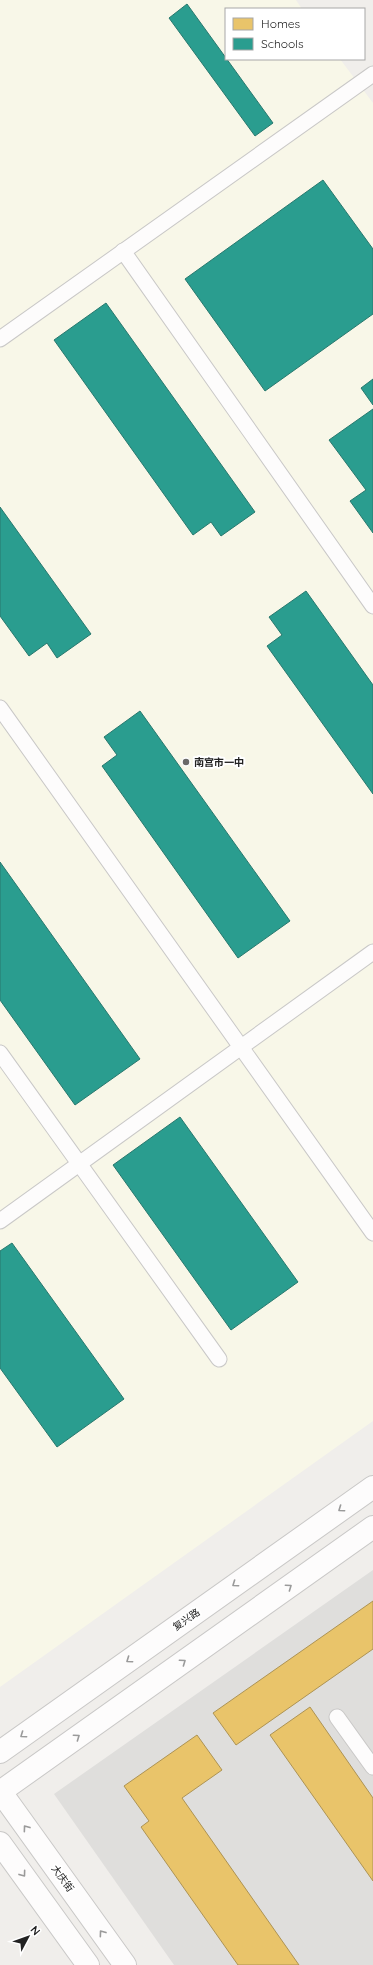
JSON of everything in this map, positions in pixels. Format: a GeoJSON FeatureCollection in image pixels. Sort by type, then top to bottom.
{"type":"FeatureCollection","features":[{"type":"Feature","properties":{"kind":"street","name":"复兴路"},"geometry":{"type":"LineString","coordinates":[[0,1752],[373,1487]]}},
{"type":"Feature","properties":{"kind":"street"},"geometry":{"type":"LineString","coordinates":[[0,1792],[373,1528]]}},
{"type":"Feature","properties":{"kind":"street","name":"大庆街"},"geometry":{"type":"LineString","coordinates":[[0,1792],[125,1965]]}},
{"type":"Feature","properties":{"kind":"street"},"geometry":{"type":"LineString","coordinates":[[0,1843],[88,1965]]}},
{"type":"Feature","properties":{"kind":"lane"},"geometry":{"type":"LineString","coordinates":[[0,339],[373,74]]}},
{"type":"Feature","properties":{"kind":"lane"},"geometry":{"type":"LineString","coordinates":[[123,251],[373,606]]}},
{"type":"Feature","properties":{"kind":"lane"},"geometry":{"type":"LineString","coordinates":[[0,708],[373,1234]]}},
{"type":"Feature","properties":{"kind":"lane"},"geometry":{"type":"LineString","coordinates":[[0,1221],[373,952]]}},
{"type":"Feature","properties":{"kind":"lane"},"geometry":{"type":"LineString","coordinates":[[0,1053],[219,1359]]}},
{"type":"Feature","properties":{"kind":"lane"},"geometry":{"type":"LineString","coordinates":[[337,1717],[373,1767]]}},
{"type":"Feature","properties":{"kind":"shaded area","name":"南宫市一中"},"geometry":{"type":"Polygon","coordinates":[[[0,0],[296,0],[301,8],[225,8],[225,60],[341,60],[373,103],[373,1421],[0,1687],[0,0]]]}},
{"type":"Feature","properties":{"kind":"shaded area"},"geometry":{"type":"Polygon","coordinates":[[[373,1570],[373,1965],[174,1965],[54,1794],[373,1570]]]}},
{"type":"Feature","properties":{"kind":"building: Homes"},"geometry":{"type":"Polygon","coordinates":[[[373,1601],[373,1649],[236,1745],[213,1713],[373,1601]]]}},
{"type":"Feature","properties":{"kind":"building: Homes"},"geometry":{"type":"Polygon","coordinates":[[[310,1707],[373,1798],[373,1881],[270,1735],[310,1707]]]}},
{"type":"Feature","properties":{"kind":"building: Homes"},"geometry":{"type":"Polygon","coordinates":[[[197,1735],[222,1770],[182,1798],[299,1965],[238,1965],[141,1827],[149,1821],[124,1786],[197,1735]]]}},
{"type":"Feature","properties":{"kind":"building: Schools"},"geometry":{"type":"Polygon","coordinates":[[[187,4],[225,57],[225,60],[227,60],[273,123],[255,136],[169,18],[187,4]]]}},
{"type":"Feature","properties":{"kind":"building: Schools"},"geometry":{"type":"Polygon","coordinates":[[[323,180],[373,249],[373,314],[265,391],[185,279],[323,180]]]}},
{"type":"Feature","properties":{"kind":"building: Schools"},"geometry":{"type":"Polygon","coordinates":[[[106,303],[255,512],[221,536],[211,522],[193,535],[54,340],[106,303]]]}},
{"type":"Feature","properties":{"kind":"building: Schools"},"geometry":{"type":"Polygon","coordinates":[[[373,379],[373,405],[361,388],[373,379]]]}},
{"type":"Feature","properties":{"kind":"building: Schools"},"geometry":{"type":"Polygon","coordinates":[[[373,409],[373,533],[350,501],[366,490],[329,440],[373,409]]]}},
{"type":"Feature","properties":{"kind":"building: Schools"},"geometry":{"type":"Polygon","coordinates":[[[0,507],[91,634],[57,658],[47,643],[29,656],[0,616],[0,507]]]}},
{"type":"Feature","properties":{"kind":"building: Schools"},"geometry":{"type":"Polygon","coordinates":[[[306,591],[373,685],[373,794],[267,646],[282,635],[269,617],[306,591]]]}},
{"type":"Feature","properties":{"kind":"building: Schools"},"geometry":{"type":"Polygon","coordinates":[[[140,711],[290,921],[238,958],[102,766],[117,755],[104,737],[140,711]]]}},
{"type":"Feature","properties":{"kind":"building: Schools"},"geometry":{"type":"Polygon","coordinates":[[[0,862],[140,1059],[75,1105],[0,1000],[0,862]]]}},
{"type":"Feature","properties":{"kind":"building: Schools"},"geometry":{"type":"Polygon","coordinates":[[[180,1117],[298,1282],[231,1330],[113,1165],[180,1117]]]}},
{"type":"Feature","properties":{"kind":"building: Schools"},"geometry":{"type":"Polygon","coordinates":[[[12,1243],[124,1399],[57,1447],[0,1368],[0,1251],[12,1243]]]}},
{"type":"Feature","properties":{"kind":"place","name":"南宫市一中"},"geometry":{"type":"Point","coordinates":[186,762]}}]}
